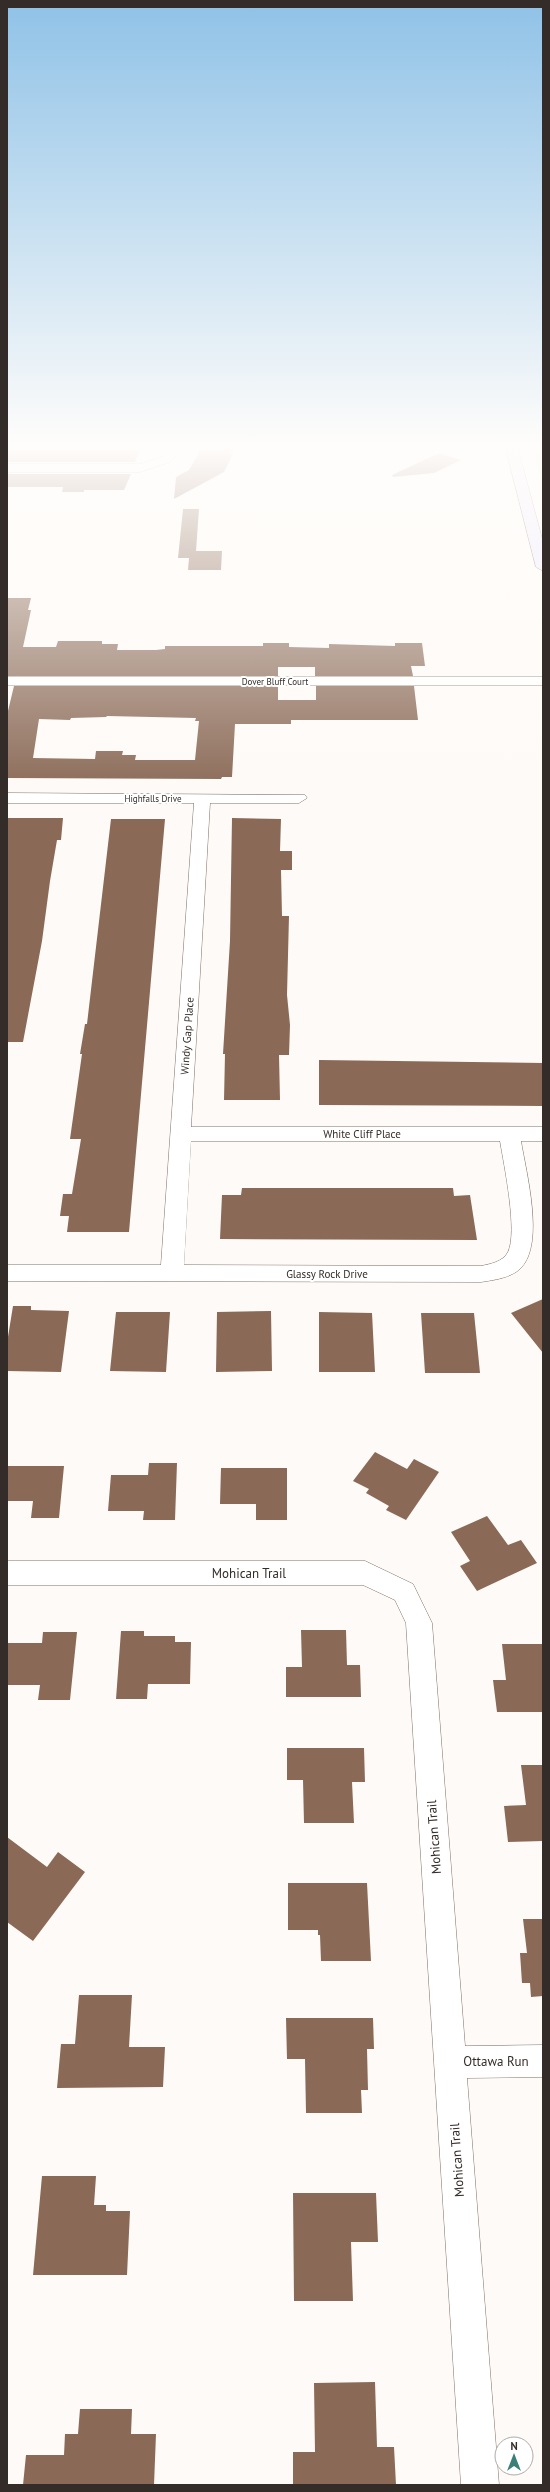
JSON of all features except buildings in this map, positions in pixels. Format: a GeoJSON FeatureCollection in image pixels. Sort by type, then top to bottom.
{"type":"FeatureCollection","features":[{"type":"Feature","properties":{"kind":"street","name":"Dover Bluff Court"},"geometry":{"type":"LineString","coordinates":[[7,681],[543,681]]}},
{"type":"Feature","properties":{"kind":"street","name":"Highfalls Drive"},"geometry":{"type":"LineString","coordinates":[[7,798],[299,798]]}},
{"type":"Feature","properties":{"kind":"street","name":"Windy Gap Place"},"geometry":{"type":"LineString","coordinates":[[172,1273],[202,798]]}},
{"type":"Feature","properties":{"kind":"street","name":"White Cliff Place"},"geometry":{"type":"LineString","coordinates":[[181,1134],[543,1134]]}},
{"type":"Feature","properties":{"kind":"street","name":"Glassy Rock Drive"},"geometry":{"type":"LineString","coordinates":[[7,1273],[481,1274],[497,1272],[510,1264],[520,1252],[522,1233],[510,1134]]}},
{"type":"Feature","properties":{"kind":"street","name":"Mohican Trail"},"geometry":{"type":"LineString","coordinates":[[7,1573],[365,1573],[404,1592],[419,1623],[480,2485]]}},
{"type":"Feature","properties":{"kind":"street","name":"Ottawa Run"},"geometry":{"type":"LineString","coordinates":[[450,2062],[543,2061]]}}]}
